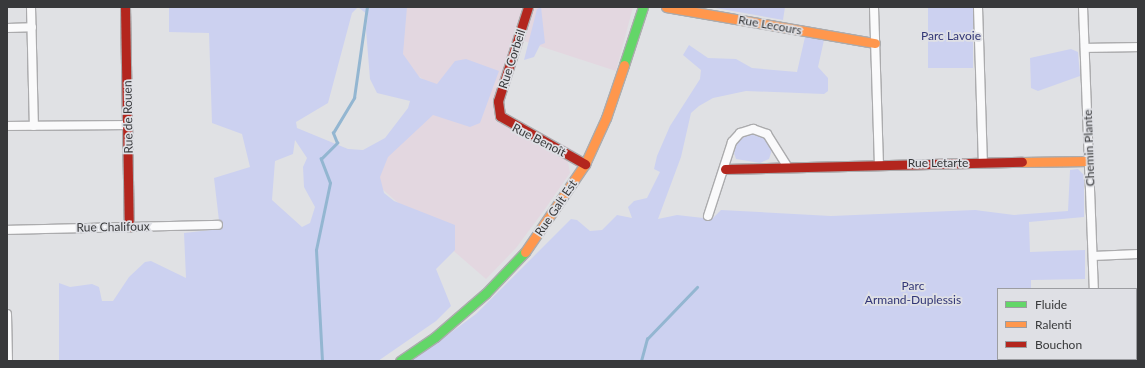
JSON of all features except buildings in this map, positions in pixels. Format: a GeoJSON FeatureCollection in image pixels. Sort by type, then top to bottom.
{"type":"FeatureCollection","features":[{"type":"Feature","properties":{"kind":"street"},"geometry":{"type":"LineString","coordinates":[[31,7],[34,126]]}},
{"type":"Feature","properties":{"kind":"street","name":"Rue de Rouen"},"geometry":{"type":"LineString","coordinates":[[125,7],[130,227]]}},
{"type":"Feature","properties":{"kind":"street","name":"Rue Corbeil"},"geometry":{"type":"LineString","coordinates":[[499,111],[500,96],[528,7]]}},
{"type":"Feature","properties":{"kind":"street","name":"Rue Galt Est"},"geometry":{"type":"LineString","coordinates":[[400,361],[435,337],[509,270],[554,213],[585,164],[617,94],[644,7]]}},
{"type":"Feature","properties":{"kind":"street","name":"Rue Lecours"},"geometry":{"type":"LineString","coordinates":[[666,7],[875,43]]}},
{"type":"Feature","properties":{"kind":"street"},"geometry":{"type":"LineString","coordinates":[[874,7],[879,163]]}},
{"type":"Feature","properties":{"kind":"street"},"geometry":{"type":"LineString","coordinates":[[978,7],[983,162]]}},
{"type":"Feature","properties":{"kind":"street","name":"Chemin Plante"},"geometry":{"type":"LineString","coordinates":[[1083,7],[1094,288]]}},
{"type":"Feature","properties":{"kind":"street"},"geometry":{"type":"LineString","coordinates":[[7,28],[32,27]]}},
{"type":"Feature","properties":{"kind":"street"},"geometry":{"type":"LineString","coordinates":[[1085,48],[1138,47]]}},
{"type":"Feature","properties":{"kind":"street","name":"Rue Benoît"},"geometry":{"type":"LineString","coordinates":[[499,111],[509,124],[585,164]]}},
{"type":"Feature","properties":{"kind":"street"},"geometry":{"type":"LineString","coordinates":[[7,126],[128,125]]}},
{"type":"Feature","properties":{"kind":"street"},"geometry":{"type":"LineString","coordinates":[[708,216],[735,137],[754,129],[767,134],[787,166]]}},
{"type":"Feature","properties":{"kind":"street","name":"Rue Letarte"},"geometry":{"type":"LineString","coordinates":[[725,169],[879,163],[1089,161]]}},
{"type":"Feature","properties":{"kind":"street","name":"Rue Chalifoux"},"geometry":{"type":"LineString","coordinates":[[7,230],[218,225]]}},
{"type":"Feature","properties":{"kind":"street"},"geometry":{"type":"LineString","coordinates":[[1093,256],[1138,254]]}},
{"type":"Feature","properties":{"kind":"street"},"geometry":{"type":"LineString","coordinates":[[7,314],[8,361]]}},
{"type":"Feature","properties":{"kind":"shaded area"},"geometry":{"type":"Polygon","coordinates":[[[389,7],[633,7],[616,71],[524,41],[504,101],[506,114],[575,151],[568,162],[570,173],[545,209],[516,248],[486,279],[366,175],[446,96],[368,39],[389,7]]]}},
{"type":"Feature","properties":{"kind":"green space"},"geometry":{"type":"Polygon","coordinates":[[[169,7],[358,7],[407,7],[403,54],[420,78],[437,84],[455,61],[466,59],[499,71],[480,123],[470,127],[433,115],[388,157],[380,177],[384,193],[394,201],[455,225],[455,250],[436,269],[451,306],[436,321],[378,361],[59,361],[59,283],[70,287],[92,284],[99,287],[102,301],[113,301],[129,277],[145,262],[151,261],[186,278],[184,233],[220,229],[214,178],[250,167],[242,134],[212,123],[209,33],[169,32],[169,7]],[[358,7],[352,13],[328,103],[296,122],[297,128],[348,149],[363,150],[385,138],[408,108],[410,101],[377,93],[370,79],[366,30],[368,15],[358,7]],[[295,140],[293,154],[275,161],[272,200],[302,227],[310,223],[315,207],[304,187],[303,167],[307,158],[295,140]]]}},
{"type":"Feature","properties":{"kind":"green space"},"geometry":{"type":"Polygon","coordinates":[[[541,7],[545,43],[540,45],[534,57],[524,60],[537,9],[541,7]]]}},
{"type":"Feature","properties":{"kind":"green space"},"geometry":{"type":"Polygon","coordinates":[[[710,7],[785,7],[783,20],[710,7]]]}},
{"type":"Feature","properties":{"kind":"green space","name":"Parc Lavoie"},"geometry":{"type":"Polygon","coordinates":[[[928,7],[973,7],[973,68],[928,68],[928,7]]]}},
{"type":"Feature","properties":{"kind":"green space","name":"Parc Armand-Duplessis"},"geometry":{"type":"Polygon","coordinates":[[[805,37],[824,40],[818,67],[828,78],[828,91],[824,94],[746,91],[713,98],[699,106],[691,113],[681,157],[658,219],[677,215],[712,219],[721,210],[831,216],[975,210],[1014,215],[1068,211],[1070,170],[1078,169],[1084,175],[1084,217],[1029,222],[1030,252],[1085,250],[1085,279],[1031,280],[1031,288],[997,288],[997,360],[1033,361],[412,361],[476,314],[571,219],[577,220],[590,231],[602,230],[617,215],[632,218],[628,207],[634,201],[647,198],[660,172],[654,169],[657,156],[670,126],[700,79],[701,70],[683,55],[689,45],[708,58],[736,59],[752,68],[797,72],[805,37]]]}},
{"type":"Feature","properties":{"kind":"green space"},"geometry":{"type":"Polygon","coordinates":[[[1071,49],[1078,52],[1080,76],[1038,91],[1031,88],[1030,58],[1071,49]]]}},
{"type":"Feature","properties":{"kind":"green space"},"geometry":{"type":"Polygon","coordinates":[[[750,134],[767,139],[772,150],[769,159],[760,163],[736,159],[734,153],[738,140],[750,134]]]}},
{"type":"Feature","properties":{"kind":"waterway"},"geometry":{"type":"LineString","coordinates":[[322,361],[316,250],[330,183],[321,159],[337,143],[333,133],[354,98],[367,7]]}},
{"type":"Feature","properties":{"kind":"waterway"},"geometry":{"type":"LineString","coordinates":[[641,361],[647,339],[697,287]]}},
{"type":"Feature","properties":{"kind":"traffic: fast"},"geometry":{"type":"LineString","coordinates":[[624,65],[643,7]]}},
{"type":"Feature","properties":{"kind":"traffic: fast"},"geometry":{"type":"LineString","coordinates":[[400,361],[435,337],[486,293],[525,252]]}},
{"type":"Feature","properties":{"kind":"traffic: slow"},"geometry":{"type":"LineString","coordinates":[[666,7],[875,43]]}},
{"type":"Feature","properties":{"kind":"traffic: slow"},"geometry":{"type":"LineString","coordinates":[[525,252],[585,164],[606,118],[624,65]]}},
{"type":"Feature","properties":{"kind":"traffic: slow"},"geometry":{"type":"LineString","coordinates":[[1022,162],[1089,161]]}},
{"type":"Feature","properties":{"kind":"traffic: jam"},"geometry":{"type":"LineString","coordinates":[[125,7],[129,227]]}},
{"type":"Feature","properties":{"kind":"traffic: jam"},"geometry":{"type":"LineString","coordinates":[[528,7],[498,101],[500,116],[585,164]]}},
{"type":"Feature","properties":{"kind":"traffic: jam"},"geometry":{"type":"LineString","coordinates":[[725,169],[1022,162]]}}]}
